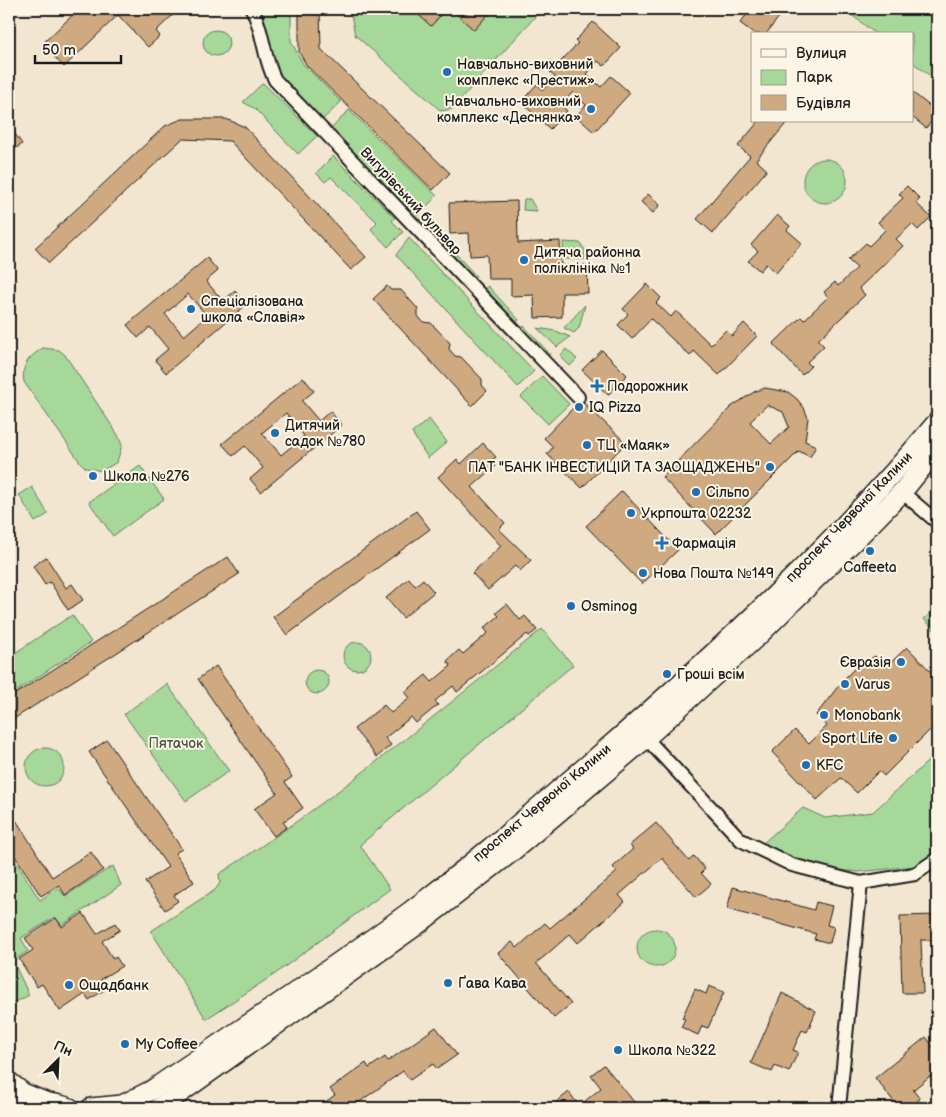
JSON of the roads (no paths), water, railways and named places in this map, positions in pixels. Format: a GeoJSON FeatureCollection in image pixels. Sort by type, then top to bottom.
{"type":"FeatureCollection","features":[{"type":"Feature","properties":{"kind":"main road","name":"проспект Червоної Калини"},"geometry":{"type":"LineString","coordinates":[[91,1108],[122,1105],[152,1090],[407,914],[474,862],[666,697],[750,619],[876,493],[937,422]]}},
{"type":"Feature","properties":{"kind":"main road","name":"проспект Червоної Калини"},"geometry":{"type":"LineString","coordinates":[[158,1108],[417,925],[509,854],[646,738],[761,633],[902,492],[937,449]]}},
{"type":"Feature","properties":{"kind":"main road"},"geometry":{"type":"LineString","coordinates":[[9,1082],[23,1093],[46,1102],[73,1108]]}},
{"type":"Feature","properties":{"kind":"main road"},"geometry":{"type":"LineString","coordinates":[[14,1108],[24,1104],[46,1102]]}},
{"type":"Feature","properties":{"kind":"street","name":"Вигурівський бульвар"},"geometry":{"type":"LineString","coordinates":[[252,9],[257,19],[268,66],[275,80],[578,397]]}},
{"type":"Feature","properties":{"kind":"street","name":"проспект Червоної Калини"},"geometry":{"type":"LineString","coordinates":[[902,492],[937,522]]}},
{"type":"Feature","properties":{"kind":"street"},"geometry":{"type":"LineString","coordinates":[[646,738],[741,840],[792,865],[861,883],[915,874],[937,859]]}},
{"type":"Feature","properties":{"kind":"street"},"geometry":{"type":"LineString","coordinates":[[839,1108],[861,883]]}},
{"type":"Feature","properties":{"kind":"place","name":"Навчально-виховний комплекс «Престиж»"},"geometry":{"type":"Point","coordinates":[447,72]}},
{"type":"Feature","properties":{"kind":"place","name":"Навчально-виховний комплекс «Деснянка»"},"geometry":{"type":"Point","coordinates":[591,109]}},
{"type":"Feature","properties":{"kind":"place","name":"Дитяча районна поліклініка №1"},"geometry":{"type":"Point","coordinates":[524,260]}},
{"type":"Feature","properties":{"kind":"place","name":"Спеціалізована школа «Славія»"},"geometry":{"type":"Point","coordinates":[191,309]}},
{"type":"Feature","properties":{"kind":"place","name":"Подорожник"},"geometry":{"type":"Point","coordinates":[597,386]}},
{"type":"Feature","properties":{"kind":"place","name":"IQ Pizza"},"geometry":{"type":"Point","coordinates":[579,407]}},
{"type":"Feature","properties":{"kind":"place","name":"Дитячий садок №780"},"geometry":{"type":"Point","coordinates":[275,433]}},
{"type":"Feature","properties":{"kind":"place","name":"ТЦ «Маяк»"},"geometry":{"type":"Point","coordinates":[587,445]}},
{"type":"Feature","properties":{"kind":"place","name":"ПАТ \"БАНК ІНВЕСТИЦІЙ ТА ЗАОЩАДЖЕНЬ\""},"geometry":{"type":"Point","coordinates":[770,467]}},
{"type":"Feature","properties":{"kind":"place","name":"Школа №276"},"geometry":{"type":"Point","coordinates":[93,476]}},
{"type":"Feature","properties":{"kind":"place","name":"Сільпо"},"geometry":{"type":"Point","coordinates":[696,492]}},
{"type":"Feature","properties":{"kind":"place","name":"Укрпошта 02232"},"geometry":{"type":"Point","coordinates":[631,513]}},
{"type":"Feature","properties":{"kind":"place","name":"Фармація"},"geometry":{"type":"Point","coordinates":[662,543]}},
{"type":"Feature","properties":{"kind":"place","name":"Caffeeta"},"geometry":{"type":"Point","coordinates":[870,551]}},
{"type":"Feature","properties":{"kind":"place","name":"Нова Пошта №149"},"geometry":{"type":"Point","coordinates":[643,573]}},
{"type":"Feature","properties":{"kind":"place","name":"Osminog"},"geometry":{"type":"Point","coordinates":[571,606]}},
{"type":"Feature","properties":{"kind":"place","name":"Євразія"},"geometry":{"type":"Point","coordinates":[901,662]}},
{"type":"Feature","properties":{"kind":"place","name":"Гроші всім"},"geometry":{"type":"Point","coordinates":[667,674]}},
{"type":"Feature","properties":{"kind":"place","name":"Varus"},"geometry":{"type":"Point","coordinates":[845,684]}},
{"type":"Feature","properties":{"kind":"place","name":"Monobank"},"geometry":{"type":"Point","coordinates":[824,715]}},
{"type":"Feature","properties":{"kind":"place","name":"Sport Life"},"geometry":{"type":"Point","coordinates":[893,738]}},
{"type":"Feature","properties":{"kind":"place","name":"KFC"},"geometry":{"type":"Point","coordinates":[806,765]}},
{"type":"Feature","properties":{"kind":"place","name":"Ґава Кава"},"geometry":{"type":"Point","coordinates":[448,983]}},
{"type":"Feature","properties":{"kind":"place","name":"Ощадбанк"},"geometry":{"type":"Point","coordinates":[69,985]}},
{"type":"Feature","properties":{"kind":"place","name":"My Coffee"},"geometry":{"type":"Point","coordinates":[125,1044]}},
{"type":"Feature","properties":{"kind":"place","name":"Школа №322"},"geometry":{"type":"Point","coordinates":[618,1050]}},
{"type":"Feature","properties":{"kind":"park label","name":"Пятачок"},"geometry":{"type":"Point","coordinates":[176,743]}}]}
